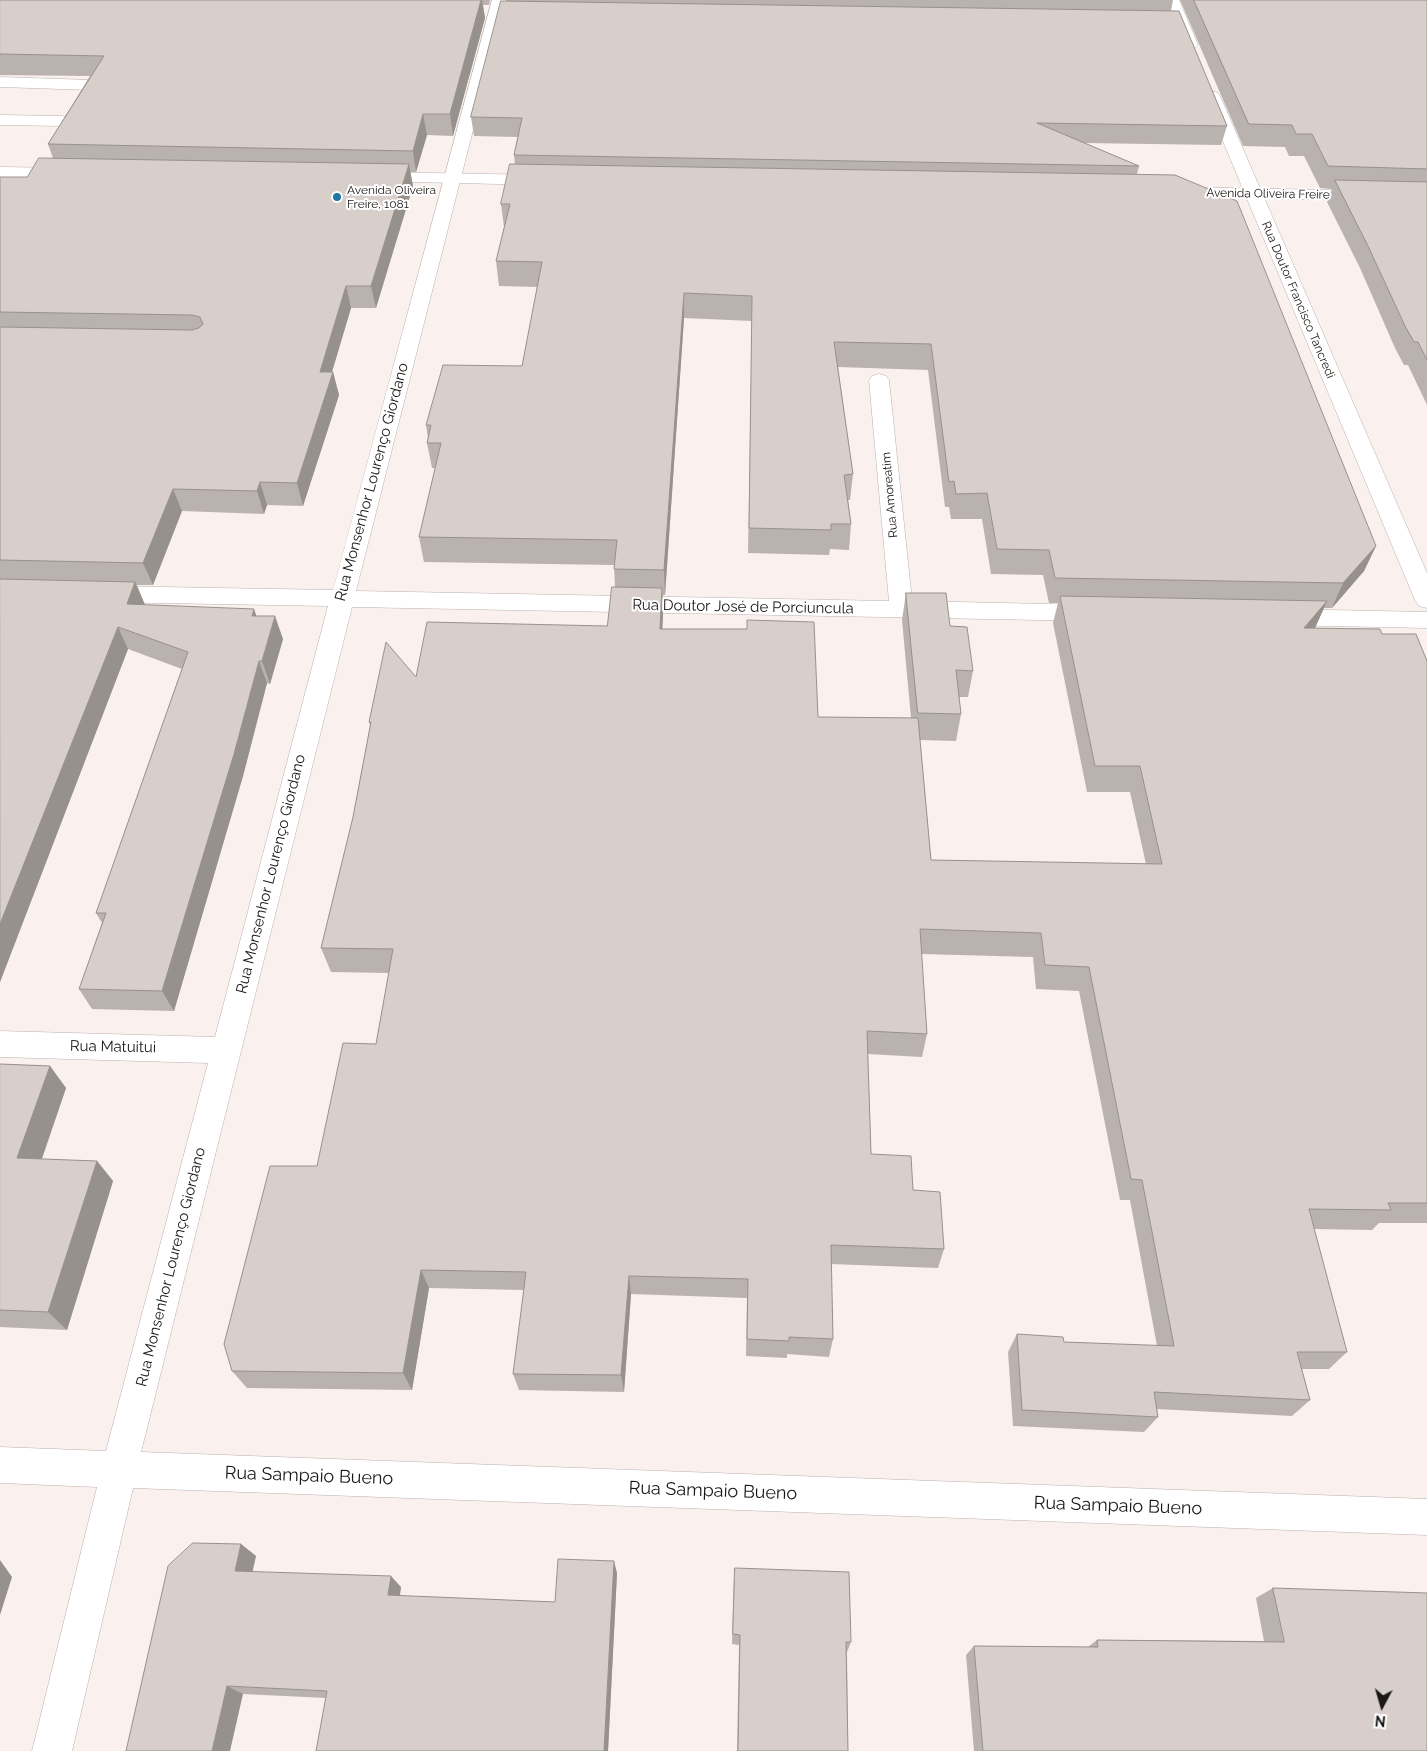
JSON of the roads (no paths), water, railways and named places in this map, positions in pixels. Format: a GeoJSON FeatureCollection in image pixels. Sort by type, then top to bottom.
{"type":"FeatureCollection","features":[{"type":"Feature","properties":{"kind":"street"},"geometry":{"type":"LineString","coordinates":[[1172,0],[1196,59]]}},
{"type":"Feature","properties":{"kind":"street","name":"Rua Monsenhor Lourenço Giordano"},"geometry":{"type":"LineString","coordinates":[[52,1751],[119,1469],[226,1050],[452,178],[499,9]]}},
{"type":"Feature","properties":{"kind":"street"},"geometry":{"type":"LineString","coordinates":[[1161,22],[1181,23]]}},
{"type":"Feature","properties":{"kind":"street","name":"Rua Doutor Francisco Tancredi"},"geometry":{"type":"LineString","coordinates":[[1204,77],[1252,194],[1427,600]]}},
{"type":"Feature","properties":{"kind":"street"},"geometry":{"type":"LineString","coordinates":[[2,86],[92,85]]}},
{"type":"Feature","properties":{"kind":"street"},"geometry":{"type":"LineString","coordinates":[[0,120],[62,122]]}},
{"type":"Feature","properties":{"kind":"street"},"geometry":{"type":"LineString","coordinates":[[0,172],[78,174]]}},
{"type":"Feature","properties":{"kind":"street"},"geometry":{"type":"LineString","coordinates":[[360,177],[560,181]]}},
{"type":"Feature","properties":{"kind":"street","name":"Avenida Oliveira Freire"},"geometry":{"type":"LineString","coordinates":[[1164,192],[1427,197]]}},
{"type":"Feature","properties":{"kind":"street","name":"Rua Amoreatim"},"geometry":{"type":"LineString","coordinates":[[879,380],[901,609]]}},
{"type":"Feature","properties":{"kind":"street","name":"Rua Doutor José de Porciuncula"},"geometry":{"type":"LineString","coordinates":[[78,594],[1119,614]]}},
{"type":"Feature","properties":{"kind":"street"},"geometry":{"type":"LineString","coordinates":[[1258,616],[1427,620]]}},
{"type":"Feature","properties":{"kind":"street","name":"Rua Matuitui"},"geometry":{"type":"LineString","coordinates":[[0,1044],[226,1050]]}},
{"type":"Feature","properties":{"kind":"street","name":"Rua Sampaio Bueno"},"geometry":{"type":"LineString","coordinates":[[0,1465],[1427,1517]]}},
{"type":"Feature","properties":{"kind":"place","name":"Avenida Oliveira Freire, 1081"},"geometry":{"type":"Point","coordinates":[337,197]}}]}
